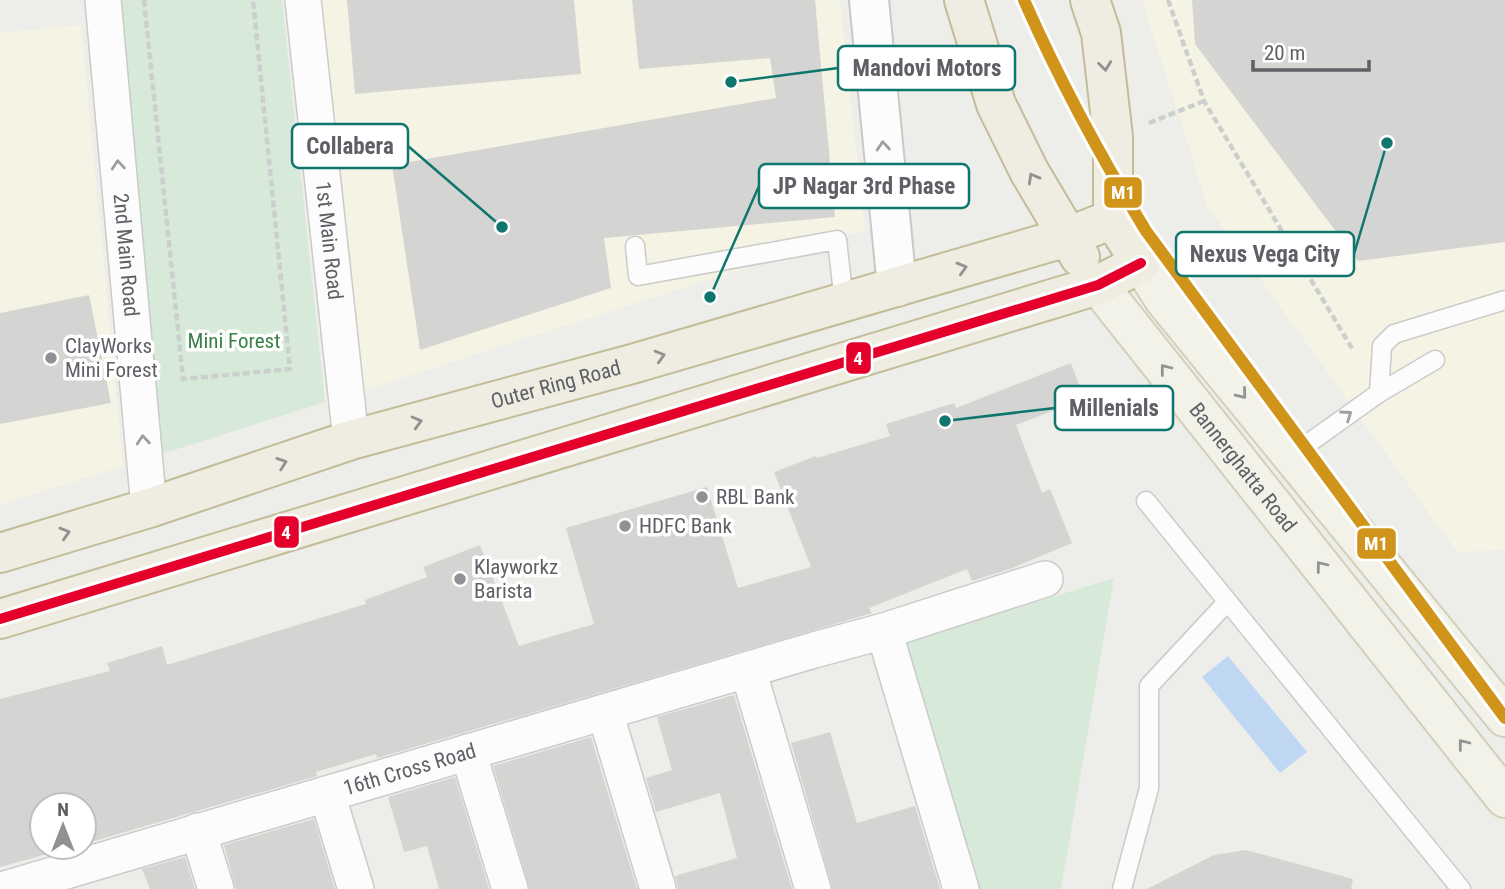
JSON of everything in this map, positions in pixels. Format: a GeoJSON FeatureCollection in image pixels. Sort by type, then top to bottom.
{"type":"FeatureCollection","features":[{"type":"Feature","properties":{"kind":"highway","name":"Bannerghatta Road"},"geometry":{"type":"LineString","coordinates":[[964,0],[996,104],[1029,171],[1098,285]]}},
{"type":"Feature","properties":{"kind":"highway"},"geometry":{"type":"LineString","coordinates":[[0,619],[1098,285],[1140,263],[1114,219],[1114,137],[1101,33],[1090,0]]}},
{"type":"Feature","properties":{"kind":"highway","name":"Outer Ring Road"},"geometry":{"type":"LineString","coordinates":[[0,553],[149,508],[351,440],[632,364],[1068,237],[1114,219]]}},
{"type":"Feature","properties":{"kind":"main road"},"geometry":{"type":"LineString","coordinates":[[1140,263],[1164,299],[1505,717]]}},
{"type":"Feature","properties":{"kind":"main road","name":"Bannerghatta Road"},"geometry":{"type":"LineString","coordinates":[[1098,285],[1505,798]]}},
{"type":"Feature","properties":{"kind":"street","name":"2nd Main Road"},"geometry":{"type":"LineString","coordinates":[[103,0],[149,508]]}},
{"type":"Feature","properties":{"kind":"street","name":"1st Main Road"},"geometry":{"type":"LineString","coordinates":[[303,0],[351,440]]}},
{"type":"Feature","properties":{"kind":"street"},"geometry":{"type":"LineString","coordinates":[[869,0],[897,287]]}},
{"type":"Feature","properties":{"kind":"street","name":"16th Cross Road"},"geometry":{"type":"LineString","coordinates":[[5,889],[74,879],[198,831],[884,631],[1045,579]]}},
{"type":"Feature","properties":{"kind":"street"},"geometry":{"type":"LineString","coordinates":[[884,631],[961,889]]}},
{"type":"Feature","properties":{"kind":"street"},"geometry":{"type":"LineString","coordinates":[[748,670],[813,889]]}},
{"type":"Feature","properties":{"kind":"street"},"geometry":{"type":"LineString","coordinates":[[605,712],[658,889]]}},
{"type":"Feature","properties":{"kind":"street"},"geometry":{"type":"LineString","coordinates":[[468,752],[510,889]]}},
{"type":"Feature","properties":{"kind":"street"},"geometry":{"type":"LineString","coordinates":[[327,794],[356,889]]}},
{"type":"Feature","properties":{"kind":"street"},"geometry":{"type":"LineString","coordinates":[[198,831],[216,889]]}},
{"type":"Feature","properties":{"kind":"lane"},"geometry":{"type":"LineString","coordinates":[[635,246],[638,276],[837,240],[844,302]]}},
{"type":"Feature","properties":{"kind":"lane"},"geometry":{"type":"LineString","coordinates":[[1379,393],[1382,346],[1394,334],[1505,300]]}},
{"type":"Feature","properties":{"kind":"lane"},"geometry":{"type":"LineString","coordinates":[[1292,454],[1379,393],[1435,360]]}},
{"type":"Feature","properties":{"kind":"lane"},"geometry":{"type":"LineString","coordinates":[[1146,501],[1461,889]]}},
{"type":"Feature","properties":{"kind":"lane"},"geometry":{"type":"LineString","coordinates":[[1122,889],[1149,788],[1149,686],[1227,602]]}},
{"type":"Feature","properties":{"kind":"path"},"geometry":{"type":"LineString","coordinates":[[144,0],[183,379],[290,369],[253,0]]}},
{"type":"Feature","properties":{"kind":"path"},"geometry":{"type":"LineString","coordinates":[[1168,0],[1203,101],[1379,393]]}},
{"type":"Feature","properties":{"kind":"path"},"geometry":{"type":"LineString","coordinates":[[1114,137],[1203,101]]}},
{"type":"Feature","properties":{"kind":"shaded area"},"geometry":{"type":"Polygon","coordinates":[[[315,0],[840,0],[865,230],[358,392],[315,0]]]}},
{"type":"Feature","properties":{"kind":"shaded area"},"geometry":{"type":"Polygon","coordinates":[[[1142,0],[1505,0],[1505,550],[1457,552],[1207,205],[1142,0]]]}},
{"type":"Feature","properties":{"kind":"shaded area"},"geometry":{"type":"Polygon","coordinates":[[[81,25],[123,466],[0,505],[0,33],[81,25]]]}},
{"type":"Feature","properties":{"kind":"green space","name":"Mini Forest"},"geometry":{"type":"Polygon","coordinates":[[[121,0],[282,0],[325,402],[161,454],[121,0]]]}},
{"type":"Feature","properties":{"kind":"green space"},"geometry":{"type":"Polygon","coordinates":[[[1114,578],[1061,889],[974,889],[903,643],[1114,578]]]}},
{"type":"Feature","properties":{"kind":"water"},"geometry":{"type":"Polygon","coordinates":[[[1228,656],[1307,752],[1280,773],[1202,677],[1228,656]]]}},
{"type":"Feature","properties":{"kind":"building"},"geometry":{"type":"Polygon","coordinates":[[[347,0],[574,0],[581,74],[355,94],[347,0]]]}},
{"type":"Feature","properties":{"kind":"building"},"geometry":{"type":"Polygon","coordinates":[[[632,0],[815,0],[835,217],[604,238],[611,288],[420,350],[392,165],[776,98],[770,58],[639,69],[632,0]]]}},
{"type":"Feature","properties":{"kind":"building"},"geometry":{"type":"Polygon","coordinates":[[[1192,0],[1505,0],[1505,242],[1358,261],[1195,44],[1192,0]]]}},
{"type":"Feature","properties":{"kind":"building","name":"ClayWorks Mini Forest"},"geometry":{"type":"Polygon","coordinates":[[[89,295],[111,403],[0,424],[0,313],[89,295]]]}},
{"type":"Feature","properties":{"kind":"building"},"geometry":{"type":"Polygon","coordinates":[[[1071,363],[1084,399],[1016,425],[1042,493],[1050,489],[1072,543],[1010,569],[972,581],[967,569],[869,608],[872,613],[377,758],[376,754],[316,772],[317,776],[98,840],[98,791],[28,791],[28,859],[0,867],[0,699],[110,671],[107,663],[162,646],[167,665],[366,604],[365,600],[427,577],[423,567],[480,545],[519,646],[594,624],[566,528],[707,487],[738,588],[811,567],[774,472],[816,456],[817,458],[890,436],[886,424],[954,403],[956,408],[1071,363]]]}},
{"type":"Feature","properties":{"kind":"building"},"geometry":{"type":"Polygon","coordinates":[[[734,695],[792,889],[678,889],[675,876],[737,858],[720,793],[656,812],[646,778],[672,770],[657,717],[734,695]]]}},
{"type":"Feature","properties":{"kind":"building"},"geometry":{"type":"Polygon","coordinates":[[[830,732],[857,823],[915,806],[940,889],[833,889],[791,743],[830,732]]]}},
{"type":"Feature","properties":{"kind":"building"},"geometry":{"type":"Polygon","coordinates":[[[591,737],[637,889],[530,889],[493,766],[591,737]]]}},
{"type":"Feature","properties":{"kind":"building"},"geometry":{"type":"Polygon","coordinates":[[[455,777],[489,889],[439,889],[427,846],[404,852],[388,797],[455,777]]]}},
{"type":"Feature","properties":{"kind":"building"},"geometry":{"type":"Polygon","coordinates":[[[314,819],[335,889],[236,889],[224,845],[314,819]]]}},
{"type":"Feature","properties":{"kind":"building"},"geometry":{"type":"Polygon","coordinates":[[[1246,850],[1353,879],[1351,889],[1147,889],[1214,855],[1246,850]]]}},
{"type":"Feature","properties":{"kind":"building"},"geometry":{"type":"Polygon","coordinates":[[[185,857],[195,889],[150,889],[142,869],[185,857]]]}},
{"type":"Feature","properties":{"kind":"transit line","name":"M1"},"geometry":{"type":"LineString","coordinates":[[1024,0],[1081,117],[1146,231],[1505,718]]}},
{"type":"Feature","properties":{"kind":"transit line","name":"4"},"geometry":{"type":"LineString","coordinates":[[0,619],[1098,285],[1141,263]]}},
{"type":"Feature","properties":{"kind":"place","name":"Mandovi Motors"},"geometry":{"type":"Point","coordinates":[731,82]}},
{"type":"Feature","properties":{"kind":"place","name":"Nexus Vega City"},"geometry":{"type":"Point","coordinates":[1387,143]}},
{"type":"Feature","properties":{"kind":"place","name":"Collabera"},"geometry":{"type":"Point","coordinates":[502,227]}},
{"type":"Feature","properties":{"kind":"place","name":"JP Nagar 3rd Phase"},"geometry":{"type":"Point","coordinates":[710,297]}},
{"type":"Feature","properties":{"kind":"place","name":"ClayWorks Mini Forest"},"geometry":{"type":"Point","coordinates":[51,358]}},
{"type":"Feature","properties":{"kind":"place","name":"Millenials"},"geometry":{"type":"Point","coordinates":[945,421]}},
{"type":"Feature","properties":{"kind":"place","name":"RBL Bank"},"geometry":{"type":"Point","coordinates":[702,497]}},
{"type":"Feature","properties":{"kind":"place","name":"HDFC Bank"},"geometry":{"type":"Point","coordinates":[625,526]}},
{"type":"Feature","properties":{"kind":"place","name":"Klayworkz Barista"},"geometry":{"type":"Point","coordinates":[460,579]}}]}
